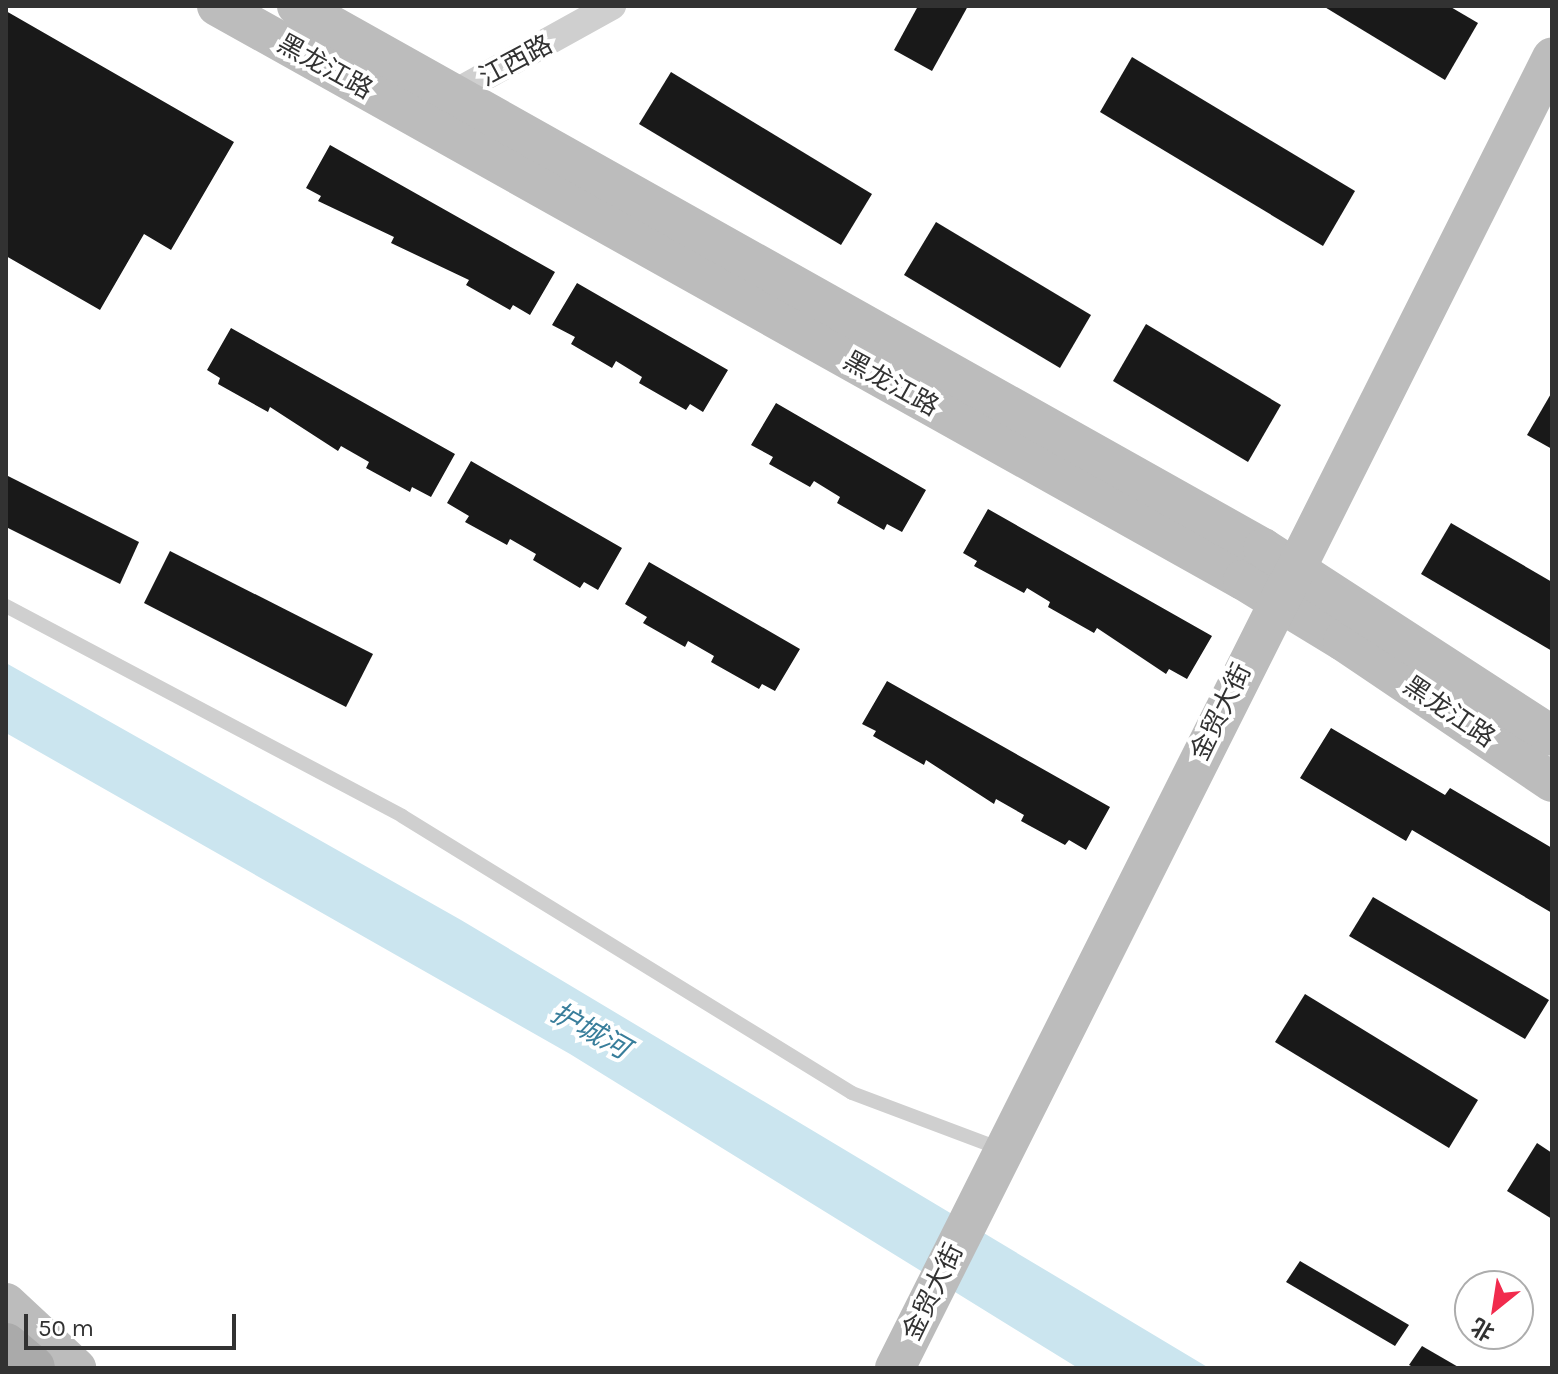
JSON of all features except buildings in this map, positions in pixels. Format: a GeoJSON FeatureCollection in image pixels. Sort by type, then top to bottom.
{"type":"FeatureCollection","features":[{"type":"Feature","properties":{"kind":"main road","name":"黑龙江路"},"geometry":{"type":"LineString","coordinates":[[217,6],[434,129],[1285,583],[1552,782]]}},
{"type":"Feature","properties":{"kind":"main road","name":"黑龙江路"},"geometry":{"type":"LineString","coordinates":[[297,6],[1552,736]]}},
{"type":"Feature","properties":{"kind":"main road","name":"金贸大街"},"geometry":{"type":"LineString","coordinates":[[902,1354],[1285,583],[1552,58]]}},
{"type":"Feature","properties":{"kind":"main road"},"geometry":{"type":"LineString","coordinates":[[6,1303],[76,1368]]}},
{"type":"Feature","properties":{"kind":"main road"},"geometry":{"type":"LineString","coordinates":[[6,1345],[33,1368]]}},
{"type":"Feature","properties":{"kind":"street","name":"江西路"},"geometry":{"type":"LineString","coordinates":[[434,129],[453,94],[612,6]]}},
{"type":"Feature","properties":{"kind":"lane"},"geometry":{"type":"LineString","coordinates":[[6,606],[402,816],[852,1093],[1003,1150]]}},
{"type":"Feature","properties":{"kind":"water","name":"护城河"},"geometry":{"type":"Polygon","coordinates":[[[6,663],[461,920],[1209,1368],[1078,1368],[570,1054],[6,733],[6,663]]]}}]}
